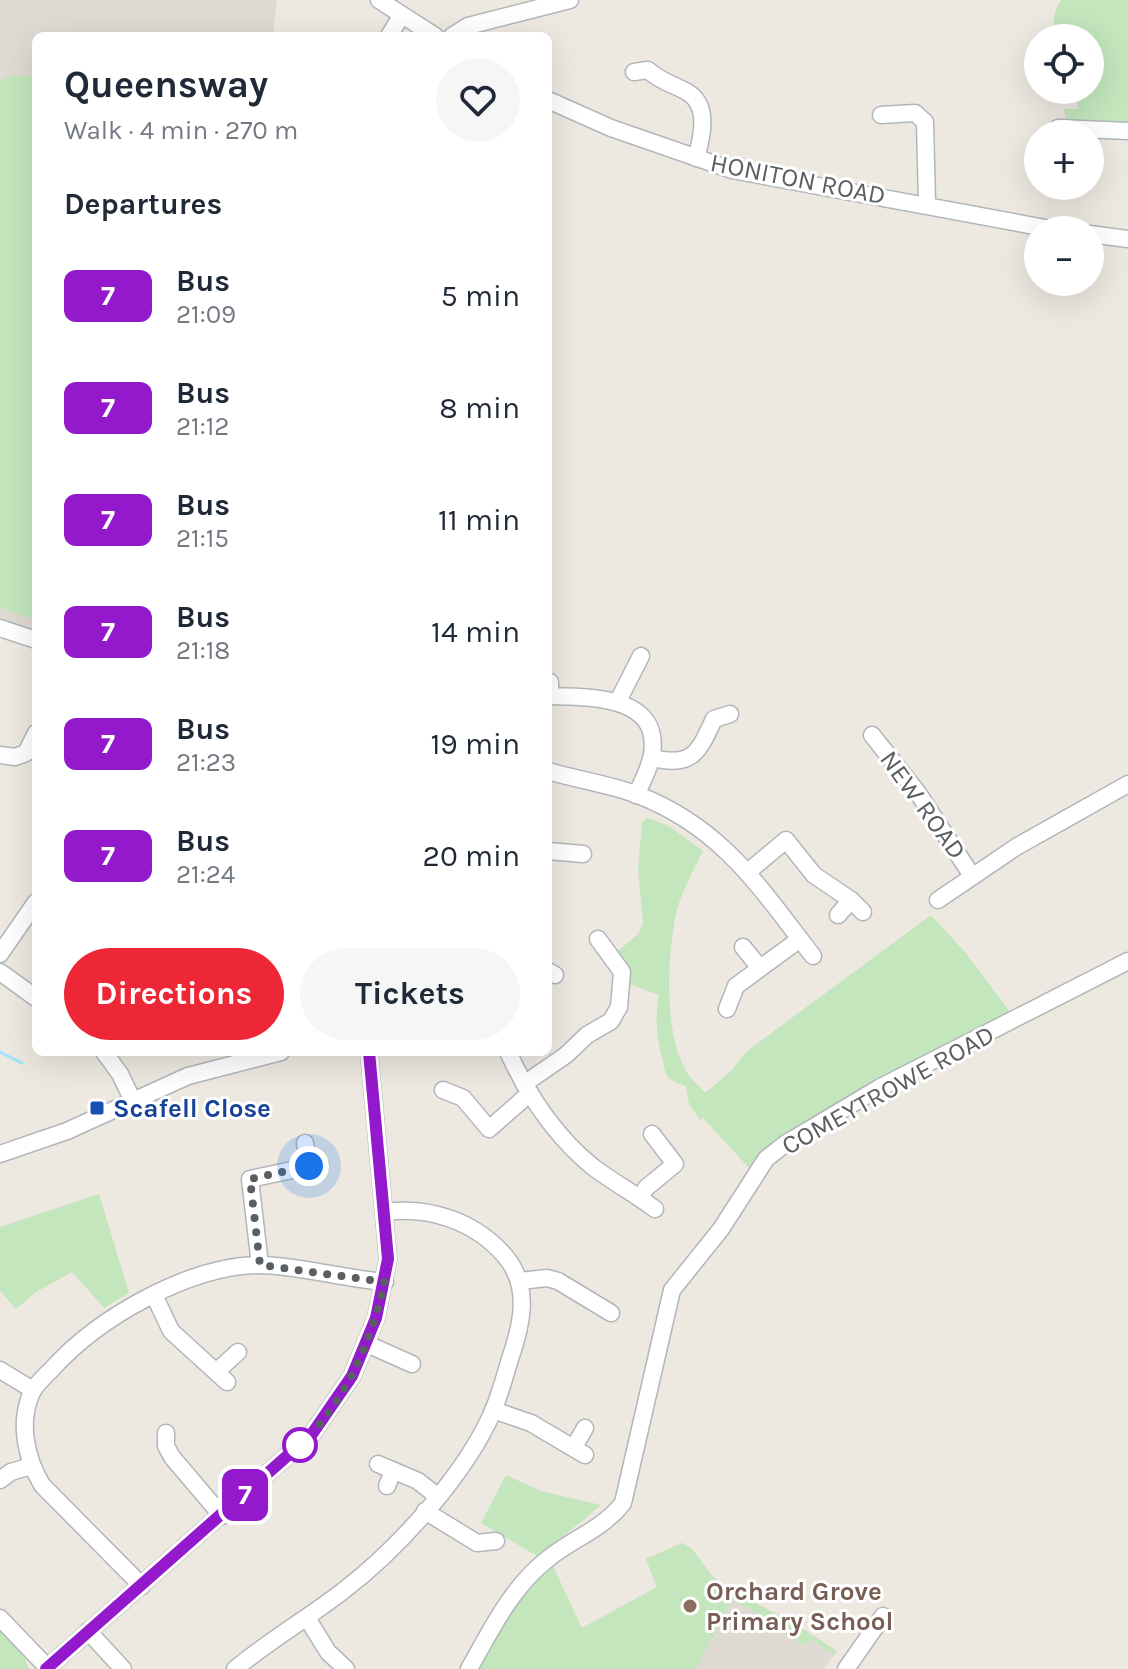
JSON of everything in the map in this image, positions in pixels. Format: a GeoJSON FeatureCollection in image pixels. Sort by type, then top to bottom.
{"type":"FeatureCollection","features":[{"type":"Feature","properties":{"kind":"street"},"geometry":{"type":"LineString","coordinates":[[379,0],[428,32]]}},
{"type":"Feature","properties":{"kind":"street"},"geometry":{"type":"LineString","coordinates":[[458,32],[468,26],[570,0]]}},
{"type":"Feature","properties":{"kind":"street"},"geometry":{"type":"LineString","coordinates":[[391,32],[401,16]]}},
{"type":"Feature","properties":{"kind":"street"},"geometry":{"type":"LineString","coordinates":[[642,66],[668,86],[690,93],[696,99],[702,117],[696,158]]}},
{"type":"Feature","properties":{"kind":"street","name":"HONITON ROAD"},"geometry":{"type":"LineString","coordinates":[[552,102],[611,128],[696,158],[770,178],[1024,224]]}},
{"type":"Feature","properties":{"kind":"street"},"geometry":{"type":"LineString","coordinates":[[881,115],[915,113],[925,122],[927,204]]}},
{"type":"Feature","properties":{"kind":"street"},"geometry":{"type":"LineString","coordinates":[[1104,129],[1128,131]]}},
{"type":"Feature","properties":{"kind":"street"},"geometry":{"type":"LineString","coordinates":[[1104,236],[1128,239]]}},
{"type":"Feature","properties":{"kind":"street"},"geometry":{"type":"LineString","coordinates":[[0,628],[32,639]]}},
{"type":"Feature","properties":{"kind":"street"},"geometry":{"type":"LineString","coordinates":[[618,701],[641,656]]}},
{"type":"Feature","properties":{"kind":"street"},"geometry":{"type":"LineString","coordinates":[[552,697],[618,701],[634,709],[647,727],[653,746],[652,758],[636,795]]}},
{"type":"Feature","properties":{"kind":"street"},"geometry":{"type":"LineString","coordinates":[[652,758],[682,762],[691,758],[716,714]]}},
{"type":"Feature","properties":{"kind":"street","name":"NEW ROAD"},"geometry":{"type":"LineString","coordinates":[[873,735],[933,814],[972,876]]}},
{"type":"Feature","properties":{"kind":"street"},"geometry":{"type":"LineString","coordinates":[[0,755],[15,757],[26,753],[32,741]]}},
{"type":"Feature","properties":{"kind":"street"},"geometry":{"type":"LineString","coordinates":[[552,772],[636,795],[710,835],[749,871],[813,956]]}},
{"type":"Feature","properties":{"kind":"street","name":"NEW ROAD"},"geometry":{"type":"LineString","coordinates":[[938,900],[972,876],[1128,784]]}},
{"type":"Feature","properties":{"kind":"street"},"geometry":{"type":"LineString","coordinates":[[749,871],[782,834],[814,875],[863,912]]}},
{"type":"Feature","properties":{"kind":"street"},"geometry":{"type":"LineString","coordinates":[[552,851],[583,854]]}},
{"type":"Feature","properties":{"kind":"street"},"geometry":{"type":"LineString","coordinates":[[838,915],[851,900]]}},
{"type":"Feature","properties":{"kind":"street"},"geometry":{"type":"LineString","coordinates":[[0,954],[32,908]]}},
{"type":"Feature","properties":{"kind":"street"},"geometry":{"type":"LineString","coordinates":[[727,1009],[728,989],[800,939]]}},
{"type":"Feature","properties":{"kind":"street"},"geometry":{"type":"LineString","coordinates":[[443,1090],[463,1098],[492,1134],[527,1088],[587,1035],[606,1032],[619,1007],[624,981],[608,945]]}},
{"type":"Feature","properties":{"kind":"street"},"geometry":{"type":"LineString","coordinates":[[743,947],[760,968]]}},
{"type":"Feature","properties":{"kind":"street","name":"COMEYTROWE ROAD"},"geometry":{"type":"LineString","coordinates":[[469,1669],[506,1604],[522,1583],[548,1558],[610,1520],[623,1503],[672,1290],[721,1229],[766,1159],[785,1144],[879,1088],[1128,961]]}},
{"type":"Feature","properties":{"kind":"street"},"geometry":{"type":"LineString","coordinates":[[0,972],[32,995]]}},
{"type":"Feature","properties":{"kind":"street"},"geometry":{"type":"LineString","coordinates":[[107,1056],[134,1103]]}},
{"type":"Feature","properties":{"kind":"street"},"geometry":{"type":"LineString","coordinates":[[0,1154],[42,1141],[204,1070],[262,1056]]}},
{"type":"Feature","properties":{"kind":"street"},"geometry":{"type":"LineString","coordinates":[[0,1618],[46,1668],[312,1434],[352,1376],[367,1344],[385,1282],[388,1238],[369,1056]]}},
{"type":"Feature","properties":{"kind":"street"},"geometry":{"type":"LineString","coordinates":[[510,1056],[527,1088],[569,1146],[655,1209]]}},
{"type":"Feature","properties":{"kind":"street"},"geometry":{"type":"LineString","coordinates":[[640,1198],[646,1188],[679,1169],[652,1134]]}},
{"type":"Feature","properties":{"kind":"street"},"geometry":{"type":"LineString","coordinates":[[260,1265],[243,1180],[314,1165],[305,1143]]}},
{"type":"Feature","properties":{"kind":"street"},"geometry":{"type":"LineString","coordinates":[[235,1669],[278,1634],[307,1618],[385,1555],[425,1511],[478,1441],[493,1410],[520,1323],[520,1281],[498,1249],[457,1222],[425,1210],[385,1212]]}},
{"type":"Feature","properties":{"kind":"street"},"geometry":{"type":"LineString","coordinates":[[142,1586],[42,1485],[31,1466],[26,1419],[33,1390],[68,1351],[103,1324],[154,1295],[220,1271],[260,1265],[385,1282]]}},
{"type":"Feature","properties":{"kind":"street"},"geometry":{"type":"LineString","coordinates":[[520,1281],[547,1278],[558,1281],[599,1312]]}},
{"type":"Feature","properties":{"kind":"street"},"geometry":{"type":"LineString","coordinates":[[154,1295],[171,1331],[222,1376],[238,1352]]}},
{"type":"Feature","properties":{"kind":"street"},"geometry":{"type":"LineString","coordinates":[[367,1344],[412,1364]]}},
{"type":"Feature","properties":{"kind":"street"},"geometry":{"type":"LineString","coordinates":[[0,1370],[33,1390]]}},
{"type":"Feature","properties":{"kind":"street"},"geometry":{"type":"LineString","coordinates":[[493,1410],[531,1423],[580,1451],[585,1428]]}},
{"type":"Feature","properties":{"kind":"street"},"geometry":{"type":"LineString","coordinates":[[166,1433],[166,1446],[172,1457],[222,1516]]}},
{"type":"Feature","properties":{"kind":"street"},"geometry":{"type":"LineString","coordinates":[[0,1480],[11,1472],[31,1466]]}},
{"type":"Feature","properties":{"kind":"street"},"geometry":{"type":"LineString","coordinates":[[386,1474],[418,1481],[437,1496]]}},
{"type":"Feature","properties":{"kind":"street"},"geometry":{"type":"LineString","coordinates":[[425,1511],[477,1543],[496,1541]]}},
{"type":"Feature","properties":{"kind":"street"},"geometry":{"type":"LineString","coordinates":[[846,1669],[883,1616]]}},
{"type":"Feature","properties":{"kind":"street"},"geometry":{"type":"LineString","coordinates":[[307,1618],[322,1644],[346,1669]]}},
{"type":"Feature","properties":{"kind":"street"},"geometry":{"type":"LineString","coordinates":[[88,1631],[123,1669]]}},
{"type":"Feature","properties":{"kind":"shaded area"},"geometry":{"type":"Polygon","coordinates":[[[0,0],[277,0],[273,32],[32,32],[32,631],[0,619],[0,0]]]}},
{"type":"Feature","properties":{"kind":"shaded area","name":"Orchard Grove Primary School"},"geometry":{"type":"Polygon","coordinates":[[[682,1543],[692,1549],[712,1576],[724,1586],[795,1624],[837,1651],[824,1669],[472,1669],[582,1628],[657,1587],[646,1559],[682,1543]]]}},
{"type":"Feature","properties":{"kind":"green space"},"geometry":{"type":"Polygon","coordinates":[[[1061,0],[1128,0],[1128,126],[1104,124],[1104,120],[1066,120],[1064,109],[1078,109],[1077,104],[1104,104],[1104,24],[1054,24],[1061,0]]]}},
{"type":"Feature","properties":{"kind":"green space"},"geometry":{"type":"Polygon","coordinates":[[[9,75],[32,77],[32,619],[0,608],[0,81],[9,75]]]}},
{"type":"Feature","properties":{"kind":"green space"},"geometry":{"type":"Polygon","coordinates":[[[648,818],[669,826],[703,851],[676,914],[669,993],[678,1053],[687,1072],[705,1093],[730,1072],[747,1051],[931,915],[965,952],[1013,1016],[752,1171],[703,1118],[700,1120],[689,1104],[686,1086],[666,1074],[657,1032],[659,995],[629,984],[618,951],[638,934],[643,923],[638,870],[642,822],[648,818]]]}},
{"type":"Feature","properties":{"kind":"green space"},"geometry":{"type":"Polygon","coordinates":[[[99,1194],[129,1293],[104,1308],[72,1272],[36,1292],[16,1309],[0,1291],[0,1227],[99,1194]]]}},
{"type":"Feature","properties":{"kind":"green space"},"geometry":{"type":"Polygon","coordinates":[[[506,1475],[541,1491],[601,1505],[539,1557],[481,1523],[506,1475]]]}},
{"type":"Feature","properties":{"kind":"green space","name":"Orchard Grove Primary School"},"geometry":{"type":"Polygon","coordinates":[[[682,1543],[692,1549],[712,1576],[724,1586],[795,1624],[837,1651],[834,1655],[811,1639],[807,1644],[800,1644],[761,1615],[732,1600],[696,1669],[472,1669],[508,1611],[551,1562],[582,1628],[657,1587],[646,1559],[682,1543]]]}},
{"type":"Feature","properties":{"kind":"green space"},"geometry":{"type":"Polygon","coordinates":[[[0,1627],[27,1656],[25,1659],[29,1669],[0,1669],[0,1627]]]}},
{"type":"Feature","properties":{"kind":"waterway"},"geometry":{"type":"LineString","coordinates":[[0,1052],[22,1063]]}},
{"type":"Feature","properties":{"kind":"bus line","name":"7"},"geometry":{"type":"LineString","coordinates":[[46,1669],[312,1434],[352,1376],[376,1318],[388,1259],[369,1056]]}},
{"type":"Feature","properties":{"kind":"place","name":"Scafell Close"},"geometry":{"type":"Point","coordinates":[97,1108]}},
{"type":"Feature","properties":{"kind":"place","name":"Orchard Grove Primary School"},"geometry":{"type":"Point","coordinates":[690,1606]}},
{"type":"Feature","properties":{"kind":"route"},"geometry":{"type":"LineString","coordinates":[[300,1445],[334,1405],[352,1376],[367,1344],[385,1282],[260,1265],[256,1209],[250,1179],[309,1166]]}}]}
